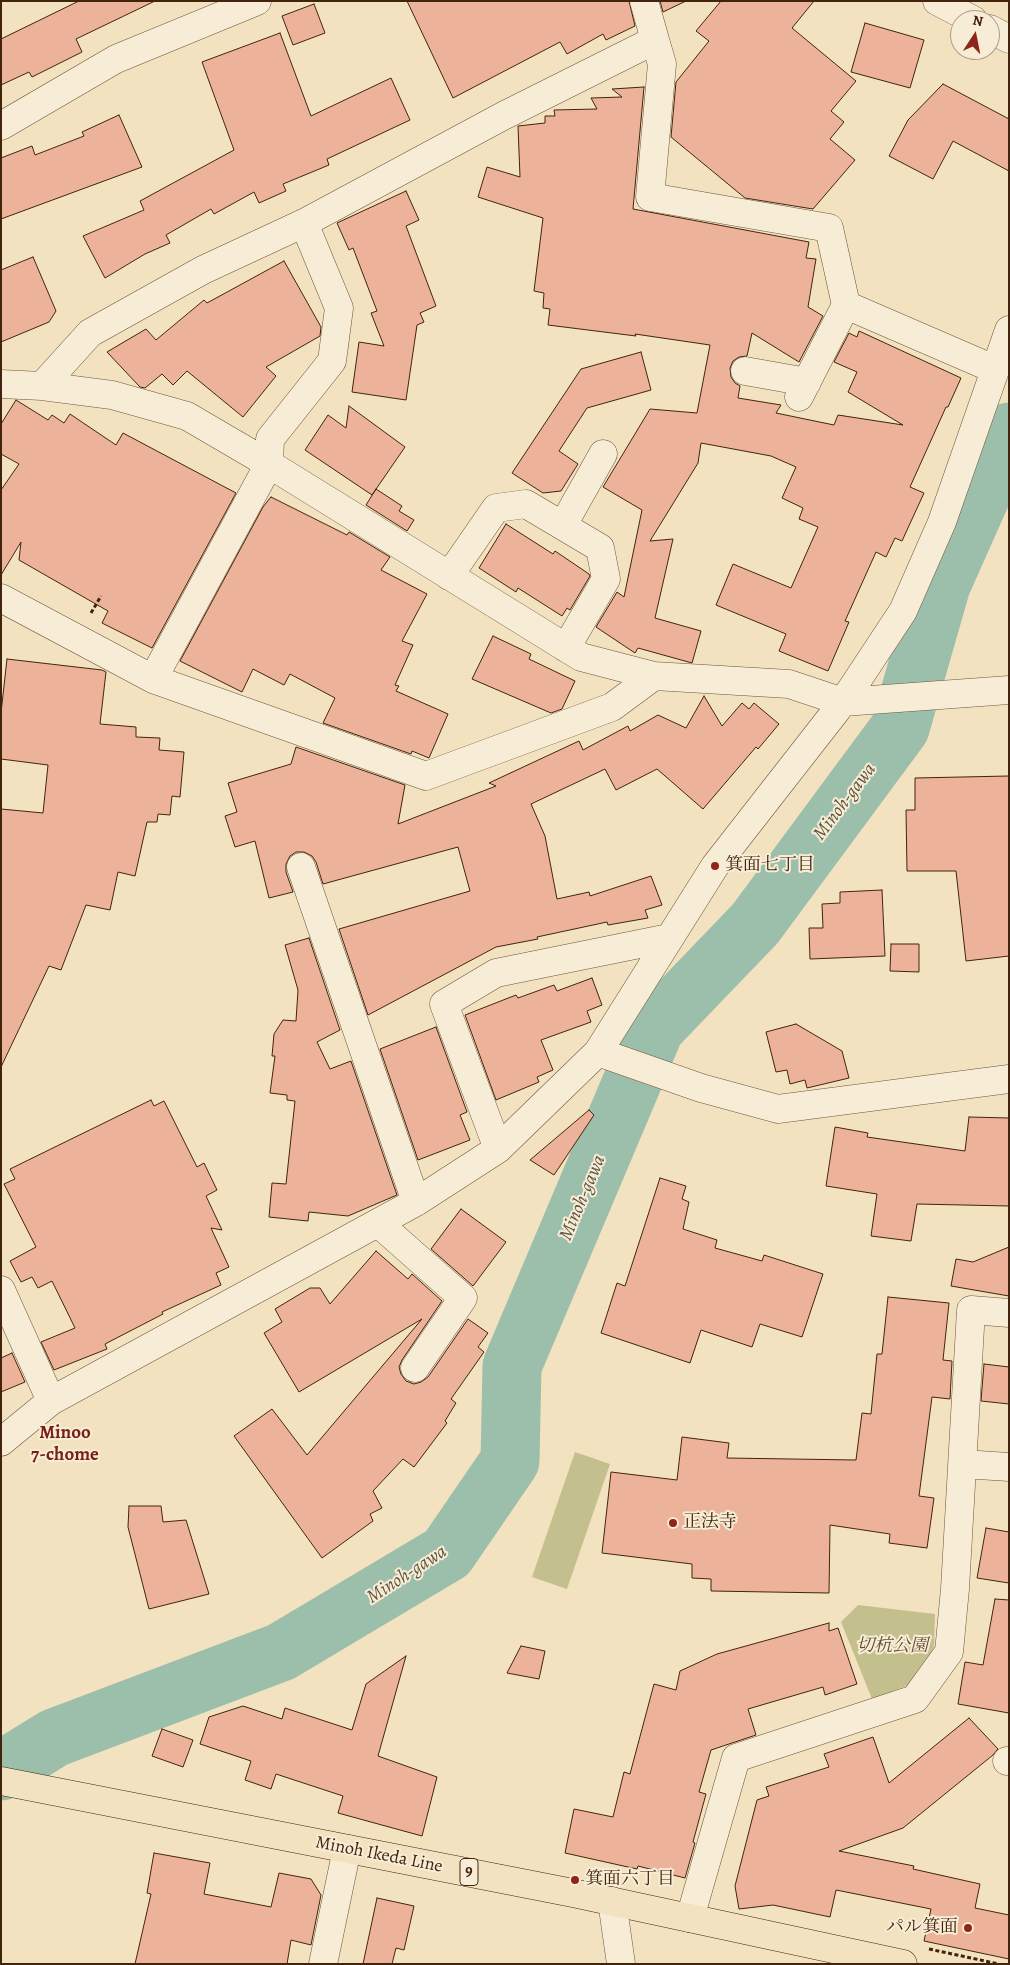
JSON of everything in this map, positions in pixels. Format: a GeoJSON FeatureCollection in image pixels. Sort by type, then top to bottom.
{"type":"FeatureCollection","features":[{"type":"Feature","properties":{"kind":"main road","name":"Minoh Ikeda Line"},"geometry":{"type":"LineString","coordinates":[[1,1781],[612,1901],[903,1964]]}},
{"type":"Feature","properties":{"kind":"street"},"geometry":{"type":"LineString","coordinates":[[1,126],[116,60],[257,1]]}},
{"type":"Feature","properties":{"kind":"street"},"geometry":{"type":"LineString","coordinates":[[644,1],[662,64],[650,197],[829,228],[846,305],[803,389],[746,371]]}},
{"type":"Feature","properties":{"kind":"street"},"geometry":{"type":"LineString","coordinates":[[937,1],[954,10]]}},
{"type":"Feature","properties":{"kind":"street"},"geometry":{"type":"LineString","coordinates":[[42,386],[90,333],[203,270],[304,223],[503,116],[655,40]]}},
{"type":"Feature","properties":{"kind":"street"},"geometry":{"type":"LineString","coordinates":[[153,678],[269,464],[270,440],[332,361],[339,308],[304,223]]}},
{"type":"Feature","properties":{"kind":"street"},"geometry":{"type":"LineString","coordinates":[[846,305],[994,369]]}},
{"type":"Feature","properties":{"kind":"street"},"geometry":{"type":"LineString","coordinates":[[1,1442],[51,1401],[416,1202],[498,1149],[598,1052],[715,866],[843,702],[903,611],[942,522],[1009,330]]}},
{"type":"Feature","properties":{"kind":"street"},"geometry":{"type":"LineString","coordinates":[[1,384],[42,386],[112,394],[187,416],[269,464],[580,657],[654,676],[789,684],[843,702],[1009,690]]}},
{"type":"Feature","properties":{"kind":"street"},"geometry":{"type":"LineString","coordinates":[[563,525],[603,454]]}},
{"type":"Feature","properties":{"kind":"street"},"geometry":{"type":"LineString","coordinates":[[449,576],[496,508],[526,504],[563,525],[600,548],[606,579],[566,648]]}},
{"type":"Feature","properties":{"kind":"street"},"geometry":{"type":"LineString","coordinates":[[1,598],[153,678],[426,776],[612,707],[654,676]]}},
{"type":"Feature","properties":{"kind":"street"},"geometry":{"type":"LineString","coordinates":[[301,867],[416,1202]]}},
{"type":"Feature","properties":{"kind":"street"},"geometry":{"type":"LineString","coordinates":[[498,1149],[444,1004],[496,973],[670,938]]}},
{"type":"Feature","properties":{"kind":"street"},"geometry":{"type":"LineString","coordinates":[[598,1052],[701,1088],[778,1109],[1009,1079]]}},
{"type":"Feature","properties":{"kind":"street"},"geometry":{"type":"LineString","coordinates":[[378,1222],[463,1298],[415,1368]]}},
{"type":"Feature","properties":{"kind":"street"},"geometry":{"type":"LineString","coordinates":[[1,1290],[51,1401]]}},
{"type":"Feature","properties":{"kind":"street"},"geometry":{"type":"LineString","coordinates":[[690,1918],[736,1758],[915,1699],[949,1652],[955,1590],[971,1310],[1009,1313]]}},
{"type":"Feature","properties":{"kind":"street"},"geometry":{"type":"LineString","coordinates":[[963,1464],[1009,1467]]}},
{"type":"Feature","properties":{"kind":"street"},"geometry":{"type":"LineString","coordinates":[[323,1964],[347,1849]]}},
{"type":"Feature","properties":{"kind":"street"},"geometry":{"type":"LineString","coordinates":[[612,1901],[621,1964]]}},
{"type":"Feature","properties":{"kind":"green space"},"geometry":{"type":"Polygon","coordinates":[[[575,1452],[610,1464],[567,1589],[532,1577],[575,1452]]]}},
{"type":"Feature","properties":{"kind":"green space","name":"切杭公園"},"geometry":{"type":"Polygon","coordinates":[[[858,1605],[935,1614],[934,1647],[914,1683],[872,1699],[841,1622],[858,1605]]]}},
{"type":"Feature","properties":{"kind":"building"},"geometry":{"type":"Polygon","coordinates":[[[79,1],[155,1],[76,39],[82,52],[32,77],[29,72],[1,85],[1,39],[79,1]]]}},
{"type":"Feature","properties":{"kind":"building"},"geometry":{"type":"Polygon","coordinates":[[[407,1],[629,1],[635,26],[606,40],[603,34],[567,54],[560,42],[453,98],[407,1]]]}},
{"type":"Feature","properties":{"kind":"building"},"geometry":{"type":"Polygon","coordinates":[[[660,1],[686,1],[663,12],[660,1]]]}},
{"type":"Feature","properties":{"kind":"building"},"geometry":{"type":"Polygon","coordinates":[[[721,1],[814,1],[792,28],[856,81],[831,111],[844,122],[830,139],[855,160],[813,209],[745,198],[671,137],[676,82],[709,41],[696,31],[721,1]]]}},
{"type":"Feature","properties":{"kind":"building"},"geometry":{"type":"Polygon","coordinates":[[[314,4],[325,33],[293,45],[282,16],[314,4]]]}},
{"type":"Feature","properties":{"kind":"building"},"geometry":{"type":"Polygon","coordinates":[[[865,23],[924,40],[910,88],[851,72],[865,23]]]}},
{"type":"Feature","properties":{"kind":"building"},"geometry":{"type":"Polygon","coordinates":[[[280,33],[311,116],[391,78],[410,120],[327,159],[329,165],[283,184],[286,191],[259,203],[254,192],[214,214],[211,209],[166,235],[170,243],[145,254],[105,278],[83,236],[144,210],[140,201],[234,150],[202,62],[280,33]]]}},
{"type":"Feature","properties":{"kind":"building"},"geometry":{"type":"Polygon","coordinates":[[[943,84],[1009,119],[1009,171],[953,141],[933,179],[889,156],[908,120],[943,84]]]}},
{"type":"Feature","properties":{"kind":"building"},"geometry":{"type":"Polygon","coordinates":[[[644,87],[633,209],[809,242],[806,258],[816,259],[808,307],[823,316],[799,362],[752,333],[747,356],[739,357],[733,361],[730,368],[731,377],[740,386],[738,398],[781,405],[776,413],[834,425],[838,415],[903,425],[848,392],[857,372],[834,362],[849,333],[857,337],[859,331],[961,378],[910,487],[924,493],[902,541],[895,538],[886,557],[876,552],[845,621],[849,622],[828,671],[779,651],[786,634],[716,605],[733,564],[791,588],[818,527],[799,519],[803,508],[782,498],[796,467],[771,456],[701,443],[698,463],[650,541],[673,539],[655,618],[701,631],[692,663],[638,648],[635,653],[596,627],[617,592],[624,597],[642,510],[603,487],[650,409],[697,413],[710,345],[635,334],[636,336],[548,325],[550,309],[543,308],[544,293],[534,291],[543,218],[478,197],[487,167],[520,177],[518,126],[545,123],[545,116],[555,116],[554,110],[597,109],[591,98],[622,97],[612,89],[644,87]]]}},
{"type":"Feature","properties":{"kind":"building"},"geometry":{"type":"Polygon","coordinates":[[[119,115],[142,167],[1,219],[1,158],[32,146],[35,155],[84,136],[82,132],[119,115]]]}},
{"type":"Feature","properties":{"kind":"building"},"geometry":{"type":"Polygon","coordinates":[[[406,191],[419,220],[406,226],[436,306],[420,313],[424,322],[417,325],[406,400],[352,392],[359,342],[384,346],[371,313],[377,311],[353,248],[349,250],[337,223],[406,191]]]}},
{"type":"Feature","properties":{"kind":"building"},"geometry":{"type":"Polygon","coordinates":[[[33,257],[56,311],[49,322],[1,342],[1,270],[33,257]]]}},
{"type":"Feature","properties":{"kind":"building"},"geometry":{"type":"Polygon","coordinates":[[[284,261],[321,327],[320,336],[266,367],[276,376],[243,417],[187,371],[173,385],[162,374],[145,388],[140,387],[107,352],[146,329],[156,340],[204,300],[207,303],[284,261]]]}},
{"type":"Feature","properties":{"kind":"building"},"geometry":{"type":"Polygon","coordinates":[[[641,352],[651,390],[587,408],[559,451],[578,464],[561,491],[543,493],[512,473],[581,369],[641,352]]]}},
{"type":"Feature","properties":{"kind":"building"},"geometry":{"type":"Polygon","coordinates":[[[16,400],[48,420],[52,415],[64,423],[70,414],[116,445],[123,433],[236,493],[152,648],[102,623],[108,611],[19,560],[21,542],[1,575],[1,490],[19,464],[1,454],[1,424],[16,400]]]}},
{"type":"Feature","properties":{"kind":"building"},"geometry":{"type":"Polygon","coordinates":[[[349,406],[405,447],[372,495],[305,450],[328,415],[346,428],[349,406]]]}},
{"type":"Feature","properties":{"kind":"building"},"geometry":{"type":"Polygon","coordinates":[[[376,489],[402,506],[399,511],[414,520],[407,531],[366,505],[376,489]]]}},
{"type":"Feature","properties":{"kind":"building"},"geometry":{"type":"Polygon","coordinates":[[[271,497],[347,535],[349,532],[390,557],[381,570],[427,594],[402,641],[413,645],[395,685],[399,686],[396,691],[448,714],[429,758],[412,751],[411,754],[323,723],[335,698],[290,674],[284,685],[253,669],[242,692],[180,661],[263,507],[271,497]]]}},
{"type":"Feature","properties":{"kind":"building"},"geometry":{"type":"Polygon","coordinates":[[[506,524],[553,554],[555,551],[589,574],[590,576],[570,610],[567,608],[562,616],[518,588],[516,592],[479,568],[506,524]]]}},
{"type":"Feature","properties":{"kind":"building"},"geometry":{"type":"Polygon","coordinates":[[[493,636],[531,654],[529,659],[575,681],[562,709],[551,713],[472,679],[493,636]]]}},
{"type":"Feature","properties":{"kind":"building"},"geometry":{"type":"Polygon","coordinates":[[[7,659],[106,672],[100,724],[136,727],[136,737],[160,738],[159,750],[184,752],[180,797],[172,796],[170,815],[158,814],[157,822],[147,822],[135,876],[118,872],[110,910],[86,905],[61,970],[49,966],[1,1067],[1,809],[43,813],[48,765],[1,759],[1,713],[7,659]]]}},
{"type":"Feature","properties":{"kind":"building"},"geometry":{"type":"Polygon","coordinates":[[[704,696],[722,726],[742,703],[749,709],[754,703],[779,724],[758,749],[756,747],[703,809],[657,769],[616,790],[605,769],[531,804],[545,836],[557,899],[589,892],[590,896],[651,876],[662,905],[645,910],[648,918],[608,925],[607,922],[496,947],[368,1015],[339,929],[470,891],[458,847],[323,884],[316,862],[312,856],[304,852],[296,852],[290,856],[286,864],[286,872],[293,892],[269,898],[255,841],[235,847],[225,816],[237,812],[228,783],[291,764],[296,747],[405,785],[398,824],[496,786],[489,783],[579,741],[583,750],[628,726],[630,731],[658,715],[686,728],[704,696]]]}},
{"type":"Feature","properties":{"kind":"building"},"geometry":{"type":"Polygon","coordinates":[[[1009,776],[1009,956],[966,961],[956,871],[907,871],[906,810],[915,810],[915,778],[1009,776]]]}},
{"type":"Feature","properties":{"kind":"building"},"geometry":{"type":"Polygon","coordinates":[[[882,890],[885,956],[810,959],[809,928],[823,928],[822,904],[840,903],[840,892],[882,890]]]}},
{"type":"Feature","properties":{"kind":"building"},"geometry":{"type":"Polygon","coordinates":[[[309,938],[340,1030],[317,1042],[330,1069],[351,1061],[397,1195],[348,1216],[309,1212],[308,1221],[269,1217],[272,1183],[286,1184],[295,1101],[287,1100],[287,1095],[270,1093],[275,1056],[272,1056],[274,1034],[283,1020],[296,1021],[298,990],[285,945],[309,938]]]}},
{"type":"Feature","properties":{"kind":"building"},"geometry":{"type":"Polygon","coordinates":[[[891,944],[919,944],[919,972],[890,971],[891,944]]]}},
{"type":"Feature","properties":{"kind":"building"},"geometry":{"type":"Polygon","coordinates":[[[592,978],[602,1005],[587,1011],[591,1022],[541,1040],[553,1070],[537,1077],[539,1082],[496,1100],[465,1015],[516,995],[518,998],[554,985],[557,991],[592,978]]]}},
{"type":"Feature","properties":{"kind":"building"},"geometry":{"type":"Polygon","coordinates":[[[796,1024],[842,1051],[849,1078],[807,1088],[805,1080],[790,1084],[787,1070],[776,1072],[766,1032],[796,1024]]]}},
{"type":"Feature","properties":{"kind":"building"},"geometry":{"type":"Polygon","coordinates":[[[436,1027],[467,1112],[460,1115],[470,1140],[418,1160],[380,1049],[436,1027]]]}},
{"type":"Feature","properties":{"kind":"building"},"geometry":{"type":"Polygon","coordinates":[[[151,1100],[154,1106],[164,1101],[197,1167],[204,1163],[217,1190],[206,1196],[222,1230],[211,1228],[229,1267],[216,1273],[221,1285],[162,1312],[163,1314],[105,1344],[107,1349],[54,1370],[41,1342],[75,1328],[52,1281],[38,1288],[32,1277],[21,1282],[10,1261],[36,1247],[4,1184],[15,1179],[10,1169],[151,1100]]]}},
{"type":"Feature","properties":{"kind":"building"},"geometry":{"type":"Polygon","coordinates":[[[589,1110],[594,1115],[554,1175],[530,1160],[589,1110]]]}},
{"type":"Feature","properties":{"kind":"building"},"geometry":{"type":"Polygon","coordinates":[[[969,1117],[1009,1118],[1009,1206],[917,1204],[911,1241],[871,1236],[877,1194],[826,1186],[835,1127],[868,1133],[867,1137],[965,1151],[969,1117]]]}},
{"type":"Feature","properties":{"kind":"building"},"geometry":{"type":"Polygon","coordinates":[[[660,1178],[686,1186],[682,1199],[689,1202],[683,1229],[717,1240],[715,1248],[762,1261],[764,1255],[823,1274],[802,1337],[760,1324],[752,1347],[701,1330],[690,1363],[601,1333],[617,1283],[625,1286],[660,1178]]]}},
{"type":"Feature","properties":{"kind":"building"},"geometry":{"type":"Polygon","coordinates":[[[461,1209],[506,1242],[473,1286],[431,1249],[461,1209]]]}},
{"type":"Feature","properties":{"kind":"building"},"geometry":{"type":"Polygon","coordinates":[[[1009,1247],[1009,1296],[951,1286],[956,1259],[973,1262],[1009,1247]]]}},
{"type":"Feature","properties":{"kind":"building"},"geometry":{"type":"Polygon","coordinates":[[[376,1251],[408,1279],[412,1274],[442,1301],[402,1360],[399,1367],[406,1381],[414,1384],[428,1377],[468,1319],[488,1333],[478,1347],[484,1352],[451,1399],[456,1403],[445,1421],[447,1423],[414,1467],[403,1459],[373,1491],[382,1508],[370,1514],[373,1521],[322,1558],[234,1436],[272,1409],[307,1455],[422,1319],[299,1392],[264,1333],[282,1322],[275,1309],[310,1288],[320,1288],[330,1304],[376,1251]]]}},
{"type":"Feature","properties":{"kind":"building"},"geometry":{"type":"Polygon","coordinates":[[[888,1297],[949,1303],[943,1360],[952,1361],[950,1399],[932,1397],[919,1496],[934,1498],[927,1548],[889,1543],[890,1534],[830,1525],[829,1593],[711,1591],[711,1579],[692,1578],[692,1564],[602,1553],[611,1472],[677,1480],[682,1437],[729,1443],[727,1458],[856,1460],[862,1413],[871,1414],[877,1354],[882,1354],[888,1297]]]}},
{"type":"Feature","properties":{"kind":"building"},"geometry":{"type":"Polygon","coordinates":[[[12,1353],[25,1382],[1,1392],[1,1358],[12,1353]]]}},
{"type":"Feature","properties":{"kind":"building"},"geometry":{"type":"Polygon","coordinates":[[[984,1364],[1009,1367],[1009,1404],[981,1401],[984,1364]]]}},
{"type":"Feature","properties":{"kind":"building"},"geometry":{"type":"Polygon","coordinates":[[[129,1506],[161,1506],[163,1522],[186,1520],[209,1594],[149,1609],[128,1527],[129,1506]]]}},
{"type":"Feature","properties":{"kind":"building"},"geometry":{"type":"Polygon","coordinates":[[[986,1528],[1009,1532],[1009,1583],[977,1578],[986,1528]]]}},
{"type":"Feature","properties":{"kind":"building"},"geometry":{"type":"Polygon","coordinates":[[[995,1599],[1009,1600],[1009,1713],[958,1704],[965,1662],[983,1665],[995,1599]]]}},
{"type":"Feature","properties":{"kind":"building"},"geometry":{"type":"Polygon","coordinates":[[[829,1623],[829,1631],[838,1628],[857,1684],[825,1695],[823,1687],[748,1709],[756,1735],[711,1750],[699,1792],[706,1794],[685,1878],[638,1866],[637,1869],[565,1853],[574,1809],[613,1817],[624,1772],[630,1774],[654,1684],[676,1690],[680,1671],[717,1654],[829,1623]]]}},
{"type":"Feature","properties":{"kind":"building"},"geometry":{"type":"Polygon","coordinates":[[[521,1646],[545,1651],[539,1679],[507,1673],[521,1646]]]}},
{"type":"Feature","properties":{"kind":"building"},"geometry":{"type":"Polygon","coordinates":[[[406,1656],[378,1756],[437,1777],[422,1836],[338,1813],[343,1796],[276,1774],[271,1789],[245,1780],[251,1761],[200,1744],[209,1717],[243,1706],[282,1719],[285,1708],[352,1730],[366,1684],[406,1656]]]}},
{"type":"Feature","properties":{"kind":"building"},"geometry":{"type":"Polygon","coordinates":[[[969,1718],[998,1749],[993,1755],[903,1828],[839,1851],[914,1866],[913,1869],[980,1884],[975,1908],[1009,1915],[1009,1959],[924,1941],[931,1909],[836,1890],[830,1917],[773,1905],[739,1909],[735,1886],[757,1800],[769,1796],[766,1787],[829,1767],[824,1754],[873,1737],[889,1783],[969,1718]]]}},
{"type":"Feature","properties":{"kind":"building"},"geometry":{"type":"Polygon","coordinates":[[[162,1729],[193,1740],[183,1767],[152,1756],[162,1729]]]}},
{"type":"Feature","properties":{"kind":"building"},"geometry":{"type":"Polygon","coordinates":[[[154,1853],[210,1863],[204,1894],[271,1907],[279,1873],[311,1879],[321,1895],[311,1945],[291,1940],[287,1964],[135,1964],[151,1894],[147,1893],[154,1853]]]}},
{"type":"Feature","properties":{"kind":"building"},"geometry":{"type":"Polygon","coordinates":[[[377,1898],[414,1906],[404,1950],[396,1948],[392,1964],[363,1964],[377,1898]]]}},
{"type":"Feature","properties":{"kind":"waterway","name":"Minoh-gawa"},"geometry":{"type":"LineString","coordinates":[[1,1771],[54,1738],[281,1652],[447,1553],[510,1461],[512,1366],[655,1028],[755,924],[900,728],[941,585],[1009,432]]}},
{"type":"Feature","properties":{"kind":"place","name":"箕面七丁目"},"geometry":{"type":"Point","coordinates":[715,866]}},
{"type":"Feature","properties":{"kind":"place","name":"正法寺"},"geometry":{"type":"Point","coordinates":[673,1523]}},
{"type":"Feature","properties":{"kind":"place","name":"箕面六丁目"},"geometry":{"type":"Point","coordinates":[575,1880]}},
{"type":"Feature","properties":{"kind":"place","name":"パル箕面"},"geometry":{"type":"Point","coordinates":[968,1928]}},
{"type":"Feature","properties":{"kind":"district","name":"Minoo 7-chome"},"geometry":{"type":"Point","coordinates":[65,1444]}}]}
